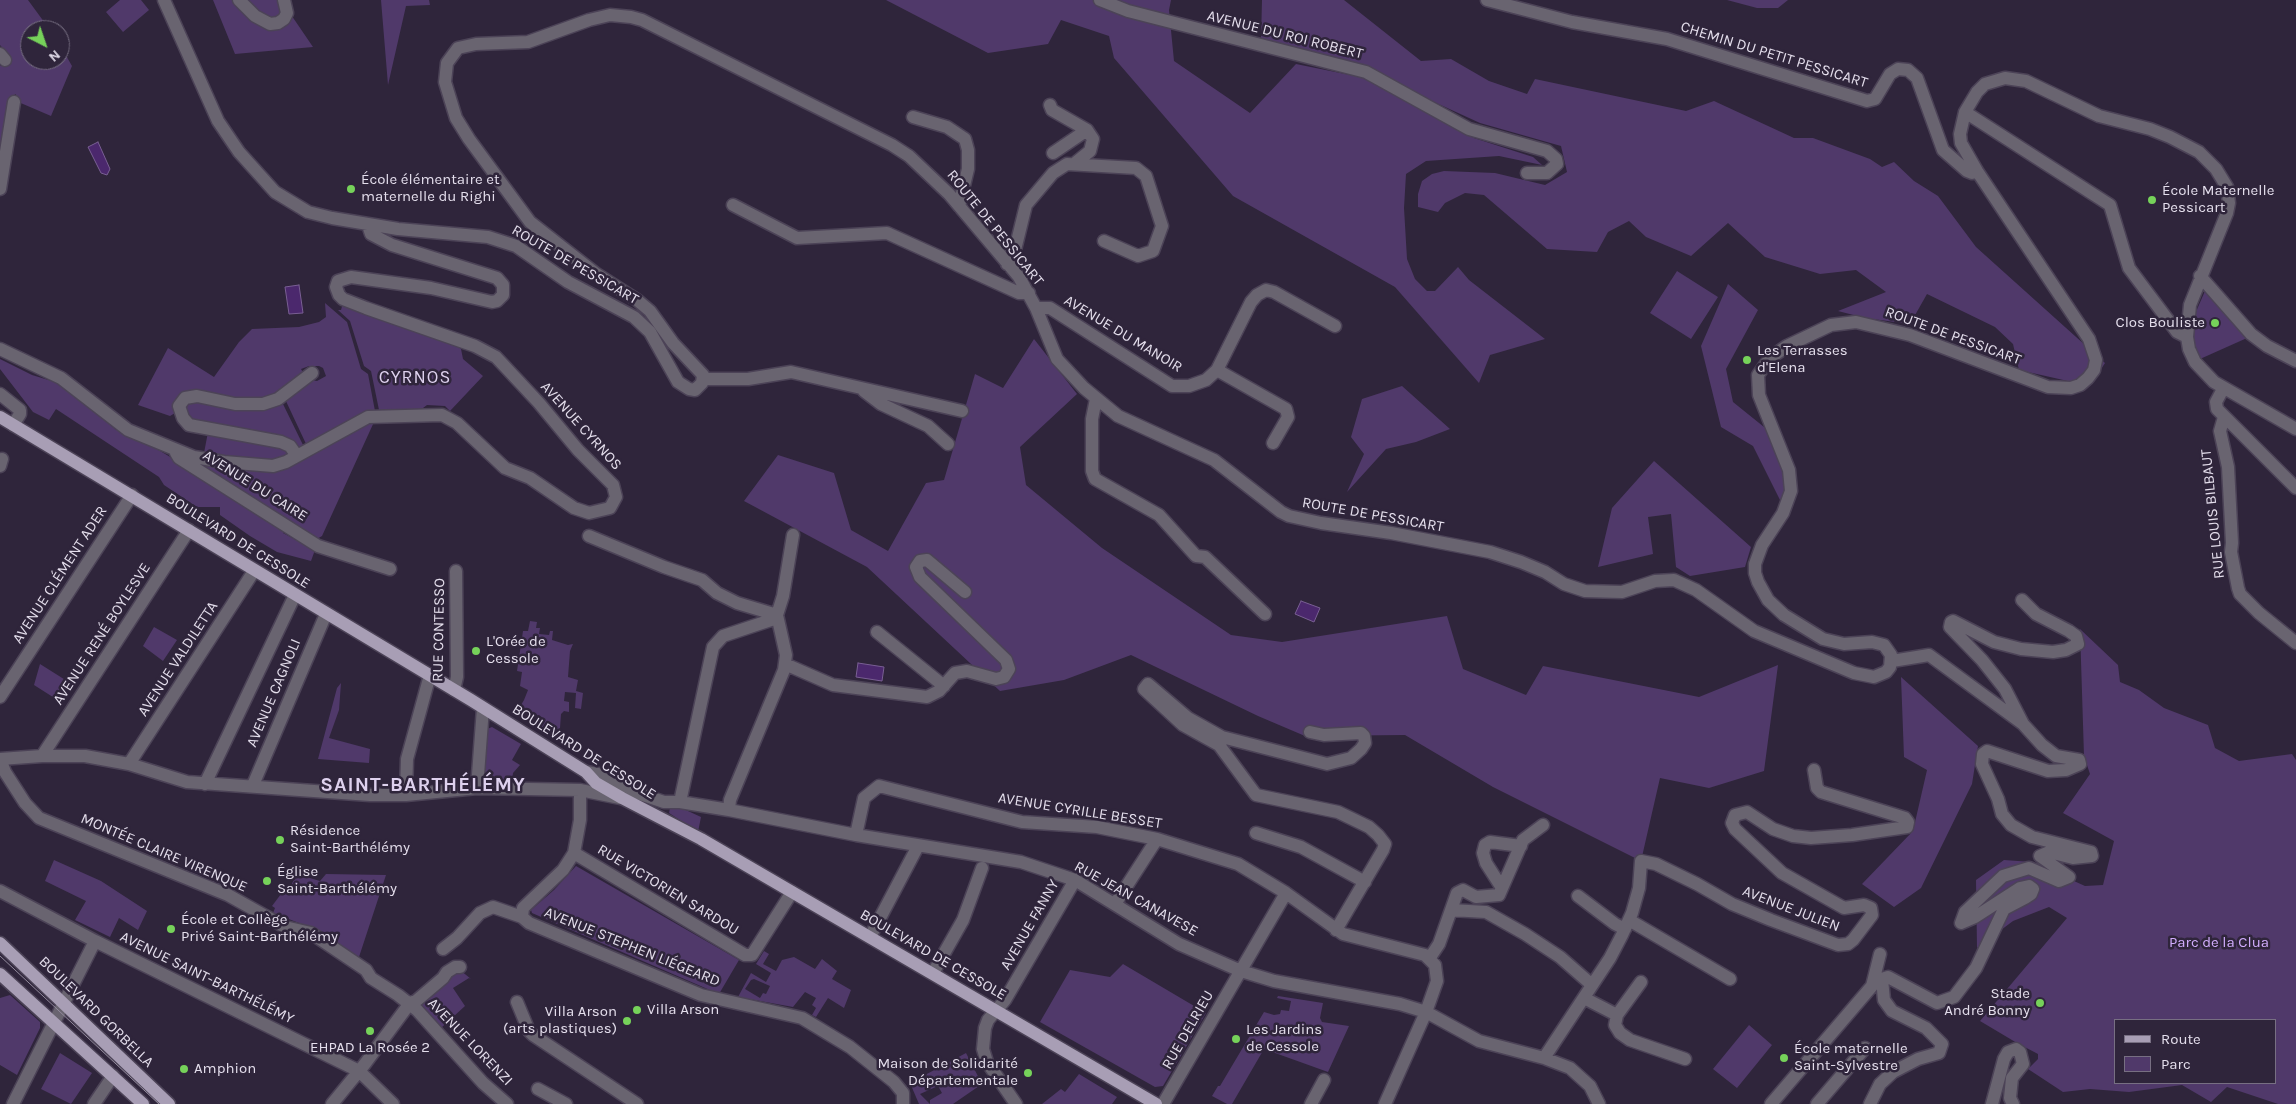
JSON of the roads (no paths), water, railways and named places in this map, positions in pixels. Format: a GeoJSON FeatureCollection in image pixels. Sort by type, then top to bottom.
{"type":"FeatureCollection","features":[{"type":"Feature","properties":{"kind":"main road","name":"BOULEVARD DE CESSOLE"},"geometry":{"type":"LineString","coordinates":[[0,417],[430,675],[622,798],[701,839],[1156,1104]]}},
{"type":"Feature","properties":{"kind":"main road","name":"BOULEVARD GORBELLA"},"geometry":{"type":"LineString","coordinates":[[0,944],[169,1104]]}},
{"type":"Feature","properties":{"kind":"main road"},"geometry":{"type":"LineString","coordinates":[[0,974],[143,1104]]}},
{"type":"Feature","properties":{"kind":"street","name":"ROUTE DE PESSICART"},"geometry":{"type":"LineString","coordinates":[[164,0],[218,121],[228,138],[275,192],[308,212],[368,225],[488,237],[516,246],[568,282],[634,316],[650,332],[678,382],[683,386],[695,390],[704,379],[699,370],[673,343],[644,305],[595,273],[544,234],[517,206],[456,118],[444,73],[446,63],[458,48],[476,44],[528,42],[599,18],[610,16],[631,17],[892,145],[922,166],[959,206],[1029,293],[1062,368],[1118,416],[1206,455],[1265,502],[1289,516],[1490,552],[1532,566],[1564,584],[1585,591],[1622,592],[1655,581],[1674,580],[1696,590],[1754,632],[1854,673],[1874,677],[1881,675],[1890,667],[1892,661],[1888,649],[1878,642],[1844,644],[1818,636],[1784,614],[1762,592],[1755,573],[1755,564],[1762,544],[1789,501],[1791,481],[1785,458],[1759,395],[1758,375],[1770,358],[1787,346],[1831,325],[1856,322],[1910,335],[2048,387],[2071,388],[2080,385],[2094,370],[2096,360],[2089,339],[1977,171],[1961,143],[1960,134],[1965,112],[1977,92],[1985,84],[1994,80],[2014,79],[2026,81],[2099,116],[2162,133],[2199,152],[2220,173],[2229,195],[2227,213],[2200,276],[2190,305],[2187,337],[2195,362],[2204,373],[2223,389],[2296,429]]}},
{"type":"Feature","properties":{"kind":"street"},"geometry":{"type":"LineString","coordinates":[[239,0],[255,16],[270,24],[278,23],[284,19],[287,13],[284,0]]}},
{"type":"Feature","properties":{"kind":"street","name":"AVENUE DU ROI ROBERT"},"geometry":{"type":"LineString","coordinates":[[1100,0],[1128,11],[1166,22],[1366,72],[1469,129],[1547,150],[1556,159],[1557,164],[1547,173],[1527,173]]}},
{"type":"Feature","properties":{"kind":"street","name":"CHEMIN DU PETIT PESSICART"},"geometry":{"type":"LineString","coordinates":[[1487,0],[1572,22],[1667,39],[1867,101],[1875,99],[1890,74],[1898,69],[1908,70],[1917,78],[1943,150],[1967,171],[1972,174],[1977,171]]}},
{"type":"Feature","properties":{"kind":"street"},"geometry":{"type":"LineString","coordinates":[[0,189],[14,102]]}},
{"type":"Feature","properties":{"kind":"street"},"geometry":{"type":"LineString","coordinates":[[1050,105],[1052,110],[1087,130],[1093,139],[1090,151],[1074,164]]}},
{"type":"Feature","properties":{"kind":"street"},"geometry":{"type":"LineString","coordinates":[[1965,112],[2110,205],[2129,268],[2177,332],[2187,337]]}},
{"type":"Feature","properties":{"kind":"street"},"geometry":{"type":"LineString","coordinates":[[913,117],[947,127],[965,139],[968,150],[968,169],[959,206]]}},
{"type":"Feature","properties":{"kind":"street"},"geometry":{"type":"LineString","coordinates":[[1053,153],[1087,130]]}},
{"type":"Feature","properties":{"kind":"street"},"geometry":{"type":"LineString","coordinates":[[1007,264],[1013,258],[1026,206],[1053,173],[1067,164],[1136,168],[1146,176],[1162,226],[1153,251],[1138,256],[1104,241]]}},
{"type":"Feature","properties":{"kind":"street"},"geometry":{"type":"LineString","coordinates":[[733,205],[797,238],[888,234],[1019,293],[1029,293]]}},
{"type":"Feature","properties":{"kind":"street","name":"AVENUE CYRNOS"},"geometry":{"type":"LineString","coordinates":[[0,349],[61,378],[128,430],[176,450],[211,460],[270,466],[281,464],[363,419],[373,416],[408,417],[442,415],[457,423],[506,468],[530,478],[579,510],[589,513],[605,511],[610,508],[615,500],[616,491],[613,485],[582,455],[539,403],[496,357],[475,346],[341,297],[337,290],[337,284],[343,278],[351,277],[431,288],[492,302],[497,301],[503,294],[503,285],[497,278],[392,245],[371,234],[368,225]]}},
{"type":"Feature","properties":{"kind":"street"},"geometry":{"type":"LineString","coordinates":[[2200,276],[2251,334],[2267,346],[2296,361]]}},
{"type":"Feature","properties":{"kind":"street"},"geometry":{"type":"LineString","coordinates":[[1273,443],[1288,417],[1286,409],[1217,370],[1251,302],[1257,295],[1266,290],[1283,296],[1336,326]]}},
{"type":"Feature","properties":{"kind":"street","name":"AVENUE DU MANOIR"},"geometry":{"type":"LineString","coordinates":[[1036,308],[1050,308],[1172,386],[1189,386],[1206,380],[1217,370]]}},
{"type":"Feature","properties":{"kind":"street"},"geometry":{"type":"LineString","coordinates":[[704,379],[748,379],[791,372],[962,411]]}},
{"type":"Feature","properties":{"kind":"street"},"geometry":{"type":"LineString","coordinates":[[297,456],[290,446],[281,442],[189,425],[183,418],[179,406],[185,398],[197,396],[241,405],[263,404],[281,397],[312,374]]}},
{"type":"Feature","properties":{"kind":"street"},"geometry":{"type":"LineString","coordinates":[[860,388],[881,404],[928,426],[948,444]]}},
{"type":"Feature","properties":{"kind":"street","name":"RUE LOUIS BILBAUT"},"geometry":{"type":"LineString","coordinates":[[2223,389],[2215,405],[2224,417],[2220,432],[2228,467],[2231,552],[2238,588],[2240,594],[2258,613],[2296,643]]}},
{"type":"Feature","properties":{"kind":"street"},"geometry":{"type":"LineString","coordinates":[[0,394],[20,410],[20,414],[13,425]]}},
{"type":"Feature","properties":{"kind":"street"},"geometry":{"type":"LineString","coordinates":[[1096,399],[1092,419],[1092,471],[1095,480],[1159,515],[1196,556],[1206,557],[1265,614]]}},
{"type":"Feature","properties":{"kind":"street"},"geometry":{"type":"LineString","coordinates":[[2224,417],[2296,488]]}},
{"type":"Feature","properties":{"kind":"street","name":"AVENUE DU CAIRE"},"geometry":{"type":"LineString","coordinates":[[176,450],[179,458],[321,547],[390,569]]}},
{"type":"Feature","properties":{"kind":"street","name":"AVENUE CLÉMENT ADER"},"geometry":{"type":"LineString","coordinates":[[0,697],[132,495]]}},
{"type":"Feature","properties":{"kind":"street","name":"AVENUE RENÉ BOYLESVE"},"geometry":{"type":"LineString","coordinates":[[42,756],[189,530]]}},
{"type":"Feature","properties":{"kind":"street"},"geometry":{"type":"LineString","coordinates":[[729,810],[730,800],[785,664],[786,655],[777,617],[783,596],[793,535]]}},
{"type":"Feature","properties":{"kind":"street"},"geometry":{"type":"LineString","coordinates":[[589,536],[664,567],[702,580],[717,593],[737,603],[777,617]]}},
{"type":"Feature","properties":{"kind":"street"},"geometry":{"type":"LineString","coordinates":[[785,664],[833,685],[927,697],[934,695],[955,673],[967,671],[996,680],[1004,677],[1009,669],[1006,660],[920,577],[916,567],[920,562],[927,560],[965,592]]}},
{"type":"Feature","properties":{"kind":"street","name":"AVENUE VALDILETTA"},"geometry":{"type":"LineString","coordinates":[[129,764],[254,570]]}},
{"type":"Feature","properties":{"kind":"street","name":"RUE CONTESSO"},"geometry":{"type":"LineString","coordinates":[[454,690],[457,677],[456,571]]}},
{"type":"Feature","properties":{"kind":"street"},"geometry":{"type":"LineString","coordinates":[[205,784],[295,595]]}},
{"type":"Feature","properties":{"kind":"street"},"geometry":{"type":"LineString","coordinates":[[2022,600],[2036,614],[2076,636],[2078,644],[2066,650],[2053,652],[2021,649],[1994,642],[1958,623],[1951,622],[1949,624],[1982,660],[2005,689],[2022,724]]}},
{"type":"Feature","properties":{"kind":"street","name":"AVENUE CAGNOLI"},"geometry":{"type":"LineString","coordinates":[[252,785],[326,614]]}},
{"type":"Feature","properties":{"kind":"street"},"geometry":{"type":"LineString","coordinates":[[680,802],[714,648],[723,636],[777,617]]}},
{"type":"Feature","properties":{"kind":"street"},"geometry":{"type":"LineString","coordinates":[[877,632],[944,686]]}},
{"type":"Feature","properties":{"kind":"street"},"geometry":{"type":"LineString","coordinates":[[1870,1104],[1880,1084],[1893,1072],[1918,1059],[1939,1053],[1942,1044],[1926,1028],[1892,1012],[1884,1000],[1882,979],[1888,977],[1937,1002],[1954,997],[1976,968],[2004,909],[2031,894],[2033,889],[2028,886],[2020,888],[1975,917],[1961,923],[1965,912],[2003,876],[2029,868],[2059,881],[2069,877],[2040,856],[2049,852],[2073,858],[2092,856],[2090,852],[2032,837],[2011,825],[2002,814],[1998,799],[1982,764],[1982,757],[1985,751],[2048,771],[2066,770],[2080,764],[2079,760],[2056,756],[2042,746],[2022,724],[1929,655],[1892,661]]}},
{"type":"Feature","properties":{"kind":"street"},"geometry":{"type":"LineString","coordinates":[[406,795],[407,759],[430,675]]}},
{"type":"Feature","properties":{"kind":"street"},"geometry":{"type":"LineString","coordinates":[[1310,732],[1324,735],[1361,733],[1364,736],[1364,742],[1361,749],[1351,758],[1327,764],[1222,737],[1188,718],[1148,684],[1144,689],[1183,725],[1219,745],[1256,795],[1338,812],[1369,827],[1378,835],[1385,844],[1336,930]]}},
{"type":"Feature","properties":{"kind":"street"},"geometry":{"type":"LineString","coordinates":[[477,788],[483,708]]}},
{"type":"Feature","properties":{"kind":"street"},"geometry":{"type":"LineString","coordinates":[[0,759],[42,756],[85,756],[129,764],[187,782],[252,785],[370,795],[406,795],[477,788],[580,790],[622,798]]}},
{"type":"Feature","properties":{"kind":"street","name":"MONTÉE CLAIRE VIRENQUE"},"geometry":{"type":"LineString","coordinates":[[0,759],[5,772],[20,795],[39,818],[228,895],[284,927],[311,933],[366,970],[371,978],[410,1003]]}},
{"type":"Feature","properties":{"kind":"street","name":"AVENUE JULIEN"},"geometry":{"type":"LineString","coordinates":[[1544,1058],[1610,958],[1627,924],[1639,888],[1640,861],[1656,864],[1732,904],[1838,945],[1848,944],[1854,940],[1872,915],[1871,908],[1864,905],[1844,908],[1782,873],[1732,823],[1735,815],[1747,812],[1773,829],[1794,836],[1811,838],[1852,835],[1907,827],[1908,822],[1906,818],[1822,792],[1817,788],[1814,770]]}},
{"type":"Feature","properties":{"kind":"street"},"geometry":{"type":"LineString","coordinates":[[580,790],[590,776],[598,774],[628,790],[664,802],[680,802],[729,810],[856,835]]}},
{"type":"Feature","properties":{"kind":"street","name":"AVENUE CYRILLE BESSET"},"geometry":{"type":"LineString","coordinates":[[856,835],[864,798],[879,786],[1022,822],[1097,827],[1158,839],[1238,864],[1286,893],[1343,934],[1425,955],[1429,959]]}},
{"type":"Feature","properties":{"kind":"street","name":"AVENUE STEPHEN LIÉGEARD"},"geometry":{"type":"LineString","coordinates":[[522,917],[523,908],[564,870],[574,854],[580,820],[580,790]]}},
{"type":"Feature","properties":{"kind":"street"},"geometry":{"type":"LineString","coordinates":[[664,802],[664,808],[674,826]]}},
{"type":"Feature","properties":{"kind":"street"},"geometry":{"type":"LineString","coordinates":[[1385,1104],[1426,1012],[1437,981],[1435,965],[1429,959],[1439,944],[1458,892],[1463,890],[1476,897],[1499,895],[1523,840],[1543,825]]}},
{"type":"Feature","properties":{"kind":"street"},"geometry":{"type":"LineString","coordinates":[[1256,833],[1301,847],[1364,882]]}},
{"type":"Feature","properties":{"kind":"street","name":"RUE JEAN CANAVESE"},"geometry":{"type":"LineString","coordinates":[[856,835],[1021,862],[1075,880],[1179,944],[1241,971],[1274,981],[1400,1004],[1426,1012]]}},
{"type":"Feature","properties":{"kind":"street"},"geometry":{"type":"LineString","coordinates":[[1115,904],[1158,839]]}},
{"type":"Feature","properties":{"kind":"street"},"geometry":{"type":"LineString","coordinates":[[1502,888],[1486,863],[1483,853],[1485,846],[1490,842],[1521,846]]}},
{"type":"Feature","properties":{"kind":"street"},"geometry":{"type":"LineString","coordinates":[[870,937],[918,846]]}},
{"type":"Feature","properties":{"kind":"street","name":"RUE VICTORIEN SARDOU"},"geometry":{"type":"LineString","coordinates":[[574,854],[745,956],[752,955],[792,892]]}},
{"type":"Feature","properties":{"kind":"street"},"geometry":{"type":"LineString","coordinates":[[933,973],[963,920],[982,868]]}},
{"type":"Feature","properties":{"kind":"street","name":"AVENUE FANNY"},"geometry":{"type":"LineString","coordinates":[[1016,1104],[987,1062],[983,1049],[988,1020],[1005,1000],[1075,880]]}},
{"type":"Feature","properties":{"kind":"street","name":"AVENUE SAINT-BARTHÉLÉMY"},"geometry":{"type":"LineString","coordinates":[[0,891],[95,941],[359,1071],[393,1104]]}},
{"type":"Feature","properties":{"kind":"street","name":"RUE DELRIEU"},"geometry":{"type":"LineString","coordinates":[[1163,1104],[1286,893]]}},
{"type":"Feature","properties":{"kind":"street"},"geometry":{"type":"LineString","coordinates":[[1578,896],[1615,924],[1627,924],[1730,979]]}},
{"type":"Feature","properties":{"kind":"street","name":"AVENUE STEPHEN LIÉGEARD"},"geometry":{"type":"LineString","coordinates":[[443,949],[457,938],[480,913],[493,908],[522,917],[529,923],[702,995],[802,1018],[850,1047],[894,1082],[903,1093],[903,1104]]}},
{"type":"Feature","properties":{"kind":"street"},"geometry":{"type":"LineString","coordinates":[[1451,910],[1486,912],[1560,957],[1592,985]]}},
{"type":"Feature","properties":{"kind":"street"},"geometry":{"type":"LineString","coordinates":[[13,1104],[95,941]]}},
{"type":"Feature","properties":{"kind":"street"},"geometry":{"type":"LineString","coordinates":[[1771,1104],[1872,986],[1880,954]]}},
{"type":"Feature","properties":{"kind":"street"},"geometry":{"type":"LineString","coordinates":[[332,1104],[410,1003],[416,1001],[430,990],[447,972],[455,967],[460,967]]}},
{"type":"Feature","properties":{"kind":"street"},"geometry":{"type":"LineString","coordinates":[[1641,982],[1617,1015],[1615,1025],[1620,1033],[1630,1040],[1685,1059]]}},
{"type":"Feature","properties":{"kind":"street"},"geometry":{"type":"LineString","coordinates":[[1584,998],[1617,1015]]}},
{"type":"Feature","properties":{"kind":"street"},"geometry":{"type":"LineString","coordinates":[[517,1002],[529,1031],[533,1035],[637,1104]]}},
{"type":"Feature","properties":{"kind":"street","name":"AVENUE LORENZI"},"geometry":{"type":"LineString","coordinates":[[410,1003],[483,1083],[506,1104]]}},
{"type":"Feature","properties":{"kind":"street"},"geometry":{"type":"LineString","coordinates":[[1426,1012],[1479,1041],[1544,1058],[1570,1068],[1590,1086],[1596,1098]]}},
{"type":"Feature","properties":{"kind":"street"},"geometry":{"type":"LineString","coordinates":[[1817,1104],[1865,1048]]}},
{"type":"Feature","properties":{"kind":"street"},"geometry":{"type":"LineString","coordinates":[[1992,1104],[2004,1059],[2008,1052],[2016,1049],[2020,1052],[2023,1064],[2012,1078],[2010,1098],[2013,1104]]}},
{"type":"Feature","properties":{"kind":"street"},"geometry":{"type":"LineString","coordinates":[[94,1104],[113,1076]]}},
{"type":"Feature","properties":{"kind":"street"},"geometry":{"type":"LineString","coordinates":[[1311,1104],[1324,1080]]}},
{"type":"Feature","properties":{"kind":"street"},"geometry":{"type":"LineString","coordinates":[[538,1089],[566,1104]]}},
{"type":"Feature","properties":{"kind":"tram line"},"geometry":{"type":"LineString","coordinates":[[0,956],[159,1104]]}},
{"type":"Feature","properties":{"kind":"place","name":"École élémentaire et maternelle du Righi"},"geometry":{"type":"Point","coordinates":[351,189]}},
{"type":"Feature","properties":{"kind":"place","name":"École Maternelle Pessicart"},"geometry":{"type":"Point","coordinates":[2152,200]}},
{"type":"Feature","properties":{"kind":"place","name":"Clos Bouliste"},"geometry":{"type":"Point","coordinates":[2215,323]}},
{"type":"Feature","properties":{"kind":"place","name":"Les Terrasses d'Elena"},"geometry":{"type":"Point","coordinates":[1747,360]}},
{"type":"Feature","properties":{"kind":"place","name":"L'Orée de Cessole"},"geometry":{"type":"Point","coordinates":[476,651]}},
{"type":"Feature","properties":{"kind":"place","name":"Résidence Saint-Barthélémy"},"geometry":{"type":"Point","coordinates":[280,840]}},
{"type":"Feature","properties":{"kind":"place","name":"Église Saint-Barthélémy"},"geometry":{"type":"Point","coordinates":[267,881]}},
{"type":"Feature","properties":{"kind":"place","name":"École et Collège Privé Saint-Barthélémy"},"geometry":{"type":"Point","coordinates":[171,929]}},
{"type":"Feature","properties":{"kind":"place","name":"Stade André Bonny"},"geometry":{"type":"Point","coordinates":[2040,1003]}},
{"type":"Feature","properties":{"kind":"place","name":"Villa Arson"},"geometry":{"type":"Point","coordinates":[637,1010]}},
{"type":"Feature","properties":{"kind":"place","name":"Villa Arson (arts plastiques)"},"geometry":{"type":"Point","coordinates":[627,1021]}},
{"type":"Feature","properties":{"kind":"place","name":"EHPAD La Rosée 2"},"geometry":{"type":"Point","coordinates":[370,1031]}},
{"type":"Feature","properties":{"kind":"place","name":"Les Jardins de Cessole"},"geometry":{"type":"Point","coordinates":[1236,1039]}},
{"type":"Feature","properties":{"kind":"place","name":"École maternelle Saint-Sylvestre"},"geometry":{"type":"Point","coordinates":[1784,1058]}},
{"type":"Feature","properties":{"kind":"place","name":"Amphion"},"geometry":{"type":"Point","coordinates":[184,1069]}},
{"type":"Feature","properties":{"kind":"place","name":"Maison de Solidarité Départementale"},"geometry":{"type":"Point","coordinates":[1028,1073]}},
{"type":"Feature","properties":{"kind":"district","name":"CYRNOS"},"geometry":{"type":"Point","coordinates":[415,378]}},
{"type":"Feature","properties":{"kind":"district","name":"SAINT-BARTHÉLÉMY"},"geometry":{"type":"Point","coordinates":[423,785]}},
{"type":"Feature","properties":{"kind":"park label","name":"Parc de la Clua"},"geometry":{"type":"Point","coordinates":[2219,943]}}]}
